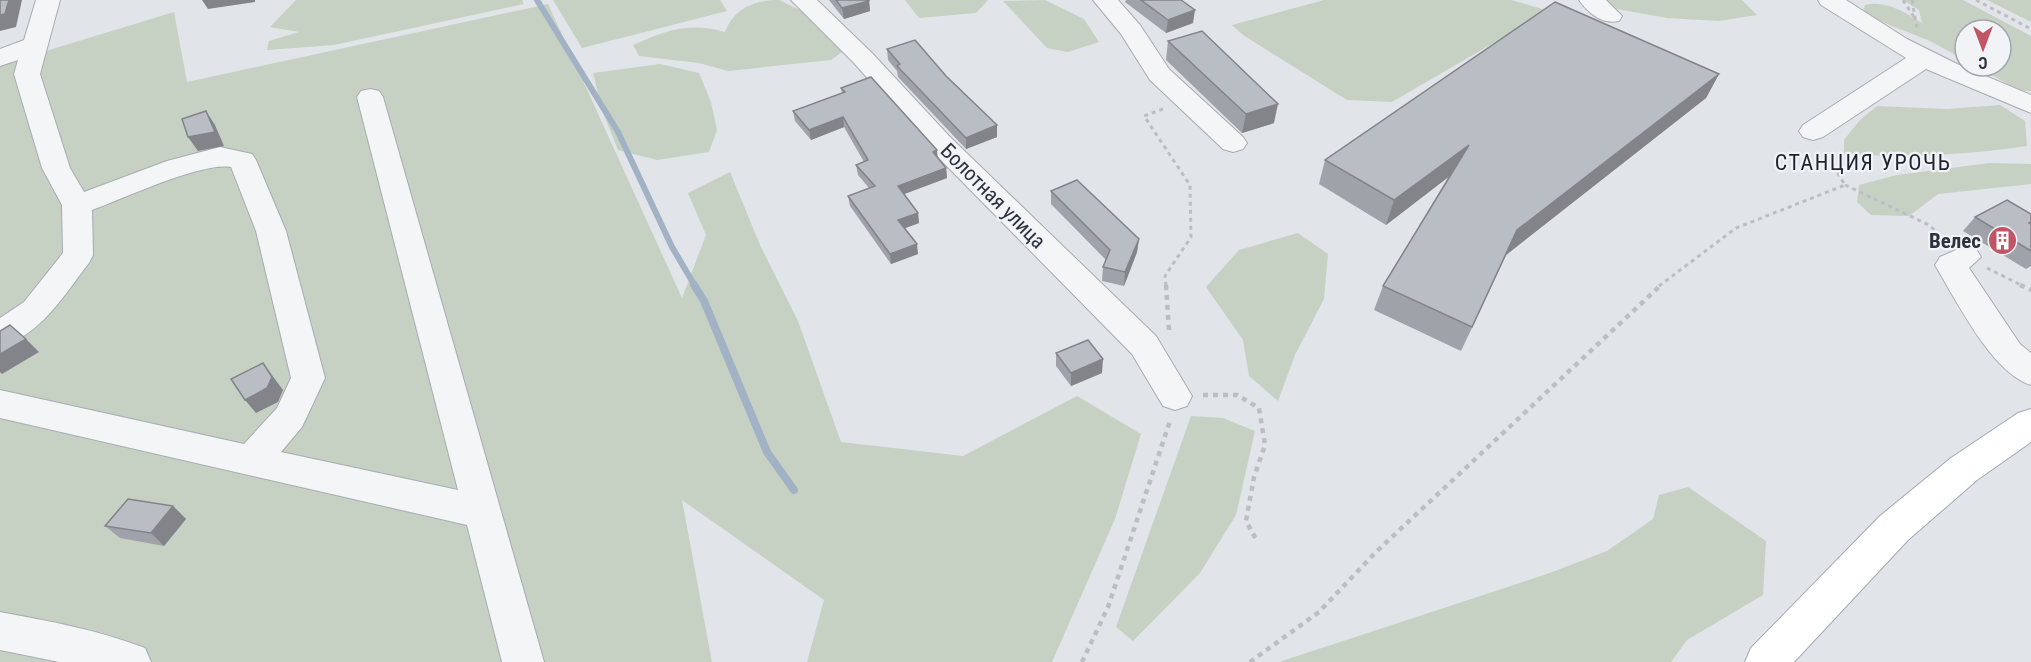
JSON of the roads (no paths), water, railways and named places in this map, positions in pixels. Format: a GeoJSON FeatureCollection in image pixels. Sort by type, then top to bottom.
{"type":"FeatureCollection","features":[{"type":"Feature","properties":{"kind":"main road"},"geometry":{"type":"LineString","coordinates":[[1766,662],[1894,528],[1964,469],[2031,423]]}},
{"type":"Feature","properties":{"kind":"street"},"geometry":{"type":"LineString","coordinates":[[0,334],[35,310],[78,255],[77,205],[56,168],[27,74],[48,0]]}},
{"type":"Feature","properties":{"kind":"street","name":"Болотная улица"},"geometry":{"type":"LineString","coordinates":[[803,0],[863,58],[940,143],[1144,345],[1175,396]]}},
{"type":"Feature","properties":{"kind":"street"},"geometry":{"type":"LineString","coordinates":[[1105,0],[1131,30],[1159,74],[1233,142]]}},
{"type":"Feature","properties":{"kind":"street"},"geometry":{"type":"LineString","coordinates":[[1591,0],[1610,16]]}},
{"type":"Feature","properties":{"kind":"street"},"geometry":{"type":"LineString","coordinates":[[1830,0],[1898,44],[2031,105]]}},
{"type":"Feature","properties":{"kind":"street"},"geometry":{"type":"LineString","coordinates":[[0,58],[35,45]]}},
{"type":"Feature","properties":{"kind":"street"},"geometry":{"type":"LineString","coordinates":[[1813,131],[1918,62]]}},
{"type":"Feature","properties":{"kind":"street"},"geometry":{"type":"LineString","coordinates":[[370,97],[522,662]]}},
{"type":"Feature","properties":{"kind":"street"},"geometry":{"type":"LineString","coordinates":[[77,205],[177,168],[220,156],[243,160],[271,231],[308,378],[290,417],[252,460]]}},
{"type":"Feature","properties":{"kind":"street"},"geometry":{"type":"LineString","coordinates":[[1965,257],[1951,265],[2008,353],[2031,372]]}},
{"type":"Feature","properties":{"kind":"street"},"geometry":{"type":"LineString","coordinates":[[0,404],[483,512]]}},
{"type":"Feature","properties":{"kind":"street"},"geometry":{"type":"LineString","coordinates":[[0,631],[71,645],[130,662]]}},
{"type":"Feature","properties":{"kind":"waterway"},"geometry":{"type":"LineString","coordinates":[[537,0],[618,132],[672,247],[695,286]]}},
{"type":"Feature","properties":{"kind":"waterway"},"geometry":{"type":"LineString","coordinates":[[694,285],[704,301],[767,452],[794,490]]}},
{"type":"Feature","properties":{"kind":"place","name":"Велес"},"geometry":{"type":"Point","coordinates":[2002,241]}},
{"type":"Feature","properties":{"kind":"district","name":"СТАНЦИЯ УРОЧЬ"},"geometry":{"type":"Point","coordinates":[1863,162]}}]}
